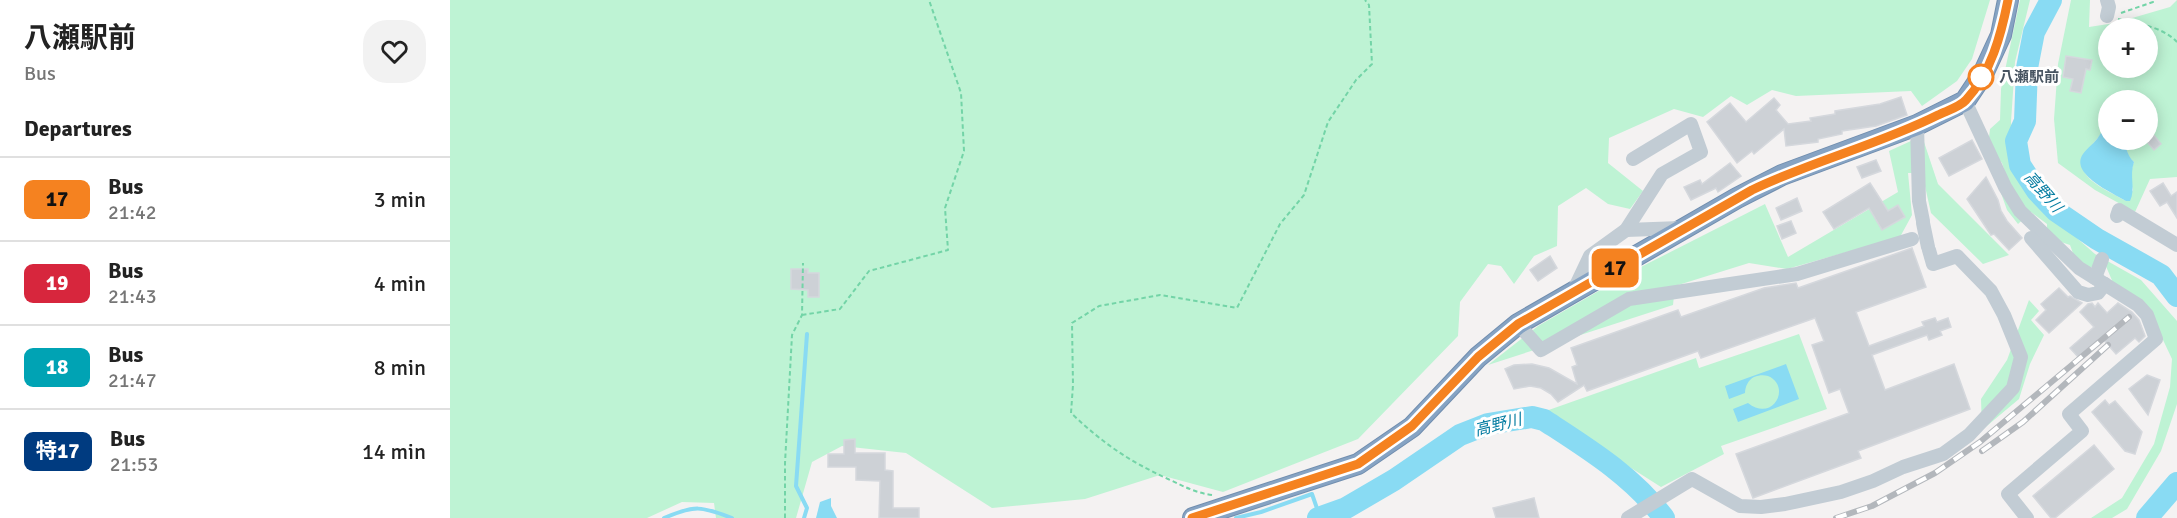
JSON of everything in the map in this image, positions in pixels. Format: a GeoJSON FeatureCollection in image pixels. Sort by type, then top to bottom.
{"type":"FeatureCollection","features":[{"type":"Feature","properties":{"kind":"highway"},"geometry":{"type":"LineString","coordinates":[[1192,518],[1358,464],[1412,426],[1478,357],[1518,324],[1737,198],[1782,176],[1917,125],[1965,101],[1983,74],[2001,35],[2008,0]]}},
{"type":"Feature","properties":{"kind":"street"},"geometry":{"type":"LineString","coordinates":[[2107,0],[2113,15]]}},
{"type":"Feature","properties":{"kind":"street"},"geometry":{"type":"LineString","coordinates":[[1965,101],[2005,187],[2020,211],[2079,268],[2138,305],[2147,315],[2156,339],[2069,414],[2082,431],[2008,494],[2027,518]]}},
{"type":"Feature","properties":{"kind":"street"},"geometry":{"type":"LineString","coordinates":[[1573,292],[1590,256],[1626,230],[1662,174],[1701,152],[1691,124],[1633,159]]}},
{"type":"Feature","properties":{"kind":"street"},"geometry":{"type":"LineString","coordinates":[[1628,518],[1692,478],[1740,506],[1761,507],[1840,492],[1873,481],[1903,467],[1943,454],[1969,435],[2013,388],[2021,357],[2004,315],[1991,291],[1957,256],[1933,264],[1922,236],[1917,125]]}},
{"type":"Feature","properties":{"kind":"street"},"geometry":{"type":"LineString","coordinates":[[2117,216],[2120,210],[2177,245]]}},
{"type":"Feature","properties":{"kind":"street"},"geometry":{"type":"LineString","coordinates":[[1626,230],[1684,228]]}},
{"type":"Feature","properties":{"kind":"street"},"geometry":{"type":"LineString","coordinates":[[1518,324],[1541,350],[1629,298],[1797,274],[1922,236]]}},
{"type":"Feature","properties":{"kind":"street"},"geometry":{"type":"LineString","coordinates":[[2031,238],[2078,292],[2088,295],[2098,293],[2102,259]]}},
{"type":"Feature","properties":{"kind":"path"},"geometry":{"type":"LineString","coordinates":[[802,315],[840,309],[869,271],[948,250],[945,208],[964,151],[961,93],[929,0]]}},
{"type":"Feature","properties":{"kind":"path"},"geometry":{"type":"LineString","coordinates":[[1215,496],[1198,493],[1136,465],[1103,443],[1071,413],[1072,323],[1100,306],[1160,296],[1237,308],[1280,224],[1304,195],[1328,122],[1356,80],[1372,64],[1369,5],[1365,0]]}},
{"type":"Feature","properties":{"kind":"path"},"geometry":{"type":"LineString","coordinates":[[2113,15],[2152,2],[2152,0]]}},
{"type":"Feature","properties":{"kind":"path"},"geometry":{"type":"LineString","coordinates":[[2113,15],[2170,35],[2177,42]]}},
{"type":"Feature","properties":{"kind":"path"},"geometry":{"type":"LineString","coordinates":[[785,518],[785,463],[792,335],[802,315],[803,263]]}},
{"type":"Feature","properties":{"kind":"green space"},"geometry":{"type":"Polygon","coordinates":[[[450,0],[1990,0],[1972,59],[1957,81],[1922,106],[1911,91],[1796,96],[1772,90],[1747,105],[1731,96],[1703,117],[1674,109],[1609,138],[1608,163],[1643,191],[1630,209],[1608,204],[1586,188],[1558,206],[1557,246],[1534,256],[1514,284],[1501,266],[1488,264],[1460,302],[1458,336],[1358,439],[1223,492],[1160,475],[1085,499],[992,508],[906,453],[842,446],[812,462],[796,518],[716,518],[714,503],[682,502],[647,518],[450,518],[450,0]]]}},
{"type":"Feature","properties":{"kind":"green space"},"geometry":{"type":"Polygon","coordinates":[[[2020,0],[2030,0],[2015,62],[2011,122],[2017,165],[2037,203],[2095,254],[2141,280],[2177,321],[2177,404],[2161,451],[2127,509],[2112,518],[2091,518],[2122,498],[2154,444],[2170,387],[2172,359],[2148,308],[2114,285],[2105,264],[2099,262],[2090,268],[2074,256],[2070,245],[2055,240],[2047,234],[2047,224],[2031,212],[2018,224],[2007,210],[2001,193],[2010,187],[2002,163],[1988,146],[1990,129],[2000,120],[2001,89],[2020,0]]]}},
{"type":"Feature","properties":{"kind":"green space"},"geometry":{"type":"Polygon","coordinates":[[[2071,0],[2090,0],[2089,27],[2098,26],[2098,78],[2158,78],[2158,18],[2132,18],[2170,7],[2177,0],[2177,177],[2150,179],[2135,212],[2095,190],[2058,163],[2054,119],[2058,64],[2071,0]]]}},
{"type":"Feature","properties":{"kind":"green space"},"geometry":{"type":"Polygon","coordinates":[[[1922,136],[1938,184],[2009,255],[1983,264],[1931,213],[1922,173],[1908,173],[1912,215],[1900,237],[1787,269],[1749,263],[1675,286],[1673,305],[1488,365],[1538,326],[1635,270],[1765,204],[1788,257],[1898,192],[1889,151],[1922,136]]]}},
{"type":"Feature","properties":{"kind":"green space"},"geometry":{"type":"Polygon","coordinates":[[[2029,300],[2039,311],[2031,320],[2044,335],[2030,364],[2019,399],[1982,430],[1981,399],[2007,360],[2029,300]]]}},
{"type":"Feature","properties":{"kind":"green space"},"geometry":{"type":"Polygon","coordinates":[[[1799,334],[1827,409],[1721,446],[1724,454],[1661,487],[1543,412],[1696,358],[1699,368],[1799,334]]]}},
{"type":"Feature","properties":{"kind":"water"},"geometry":{"type":"Polygon","coordinates":[[[2098,136],[2098,150],[2127,150],[2134,162],[2130,201],[2126,201],[2094,182],[2082,169],[2080,161],[2083,154],[2098,136]]]}},
{"type":"Feature","properties":{"kind":"water"},"geometry":{"type":"Polygon","coordinates":[[[1786,364],[1799,399],[1738,422],[1733,409],[1748,403],[1765,409],[1772,406],[1779,394],[1779,387],[1768,376],[1758,376],[1752,378],[1746,386],[1745,393],[1729,399],[1725,386],[1786,364]]]}},
{"type":"Feature","properties":{"kind":"water"},"geometry":{"type":"Polygon","coordinates":[[[831,498],[831,506],[837,518],[816,518],[820,502],[831,498]]]}},
{"type":"Feature","properties":{"kind":"building"},"geometry":{"type":"Polygon","coordinates":[[[2066,56],[2092,60],[2090,70],[2086,69],[2081,93],[2070,91],[2073,79],[2063,77],[2066,56]]]}},
{"type":"Feature","properties":{"kind":"building"},"geometry":{"type":"Polygon","coordinates":[[[1901,97],[1907,115],[1876,126],[1842,131],[1842,134],[1818,139],[1818,142],[1786,146],[1784,129],[1754,154],[1752,151],[1737,163],[1707,122],[1730,103],[1746,122],[1774,98],[1780,105],[1776,110],[1788,124],[1811,121],[1810,118],[1835,114],[1835,111],[1880,104],[1901,97]]]}},
{"type":"Feature","properties":{"kind":"building"},"geometry":{"type":"Polygon","coordinates":[[[1972,140],[1982,159],[1949,176],[1939,158],[1972,140]]]}},
{"type":"Feature","properties":{"kind":"building"},"geometry":{"type":"Polygon","coordinates":[[[1876,160],[1881,171],[1862,178],[1857,167],[1876,160]]]}},
{"type":"Feature","properties":{"kind":"building"},"geometry":{"type":"Polygon","coordinates":[[[1730,163],[1741,176],[1718,192],[1716,188],[1691,200],[1684,187],[1700,180],[1702,184],[1730,163]]]}},
{"type":"Feature","properties":{"kind":"building"},"geometry":{"type":"Polygon","coordinates":[[[1986,177],[2001,211],[2022,238],[2009,250],[1994,234],[1991,235],[1967,199],[1986,177]]]}},
{"type":"Feature","properties":{"kind":"building"},"geometry":{"type":"Polygon","coordinates":[[[1870,183],[1888,211],[1898,205],[1905,217],[1882,230],[1869,208],[1834,229],[1823,212],[1870,183]]]}},
{"type":"Feature","properties":{"kind":"building"},"geometry":{"type":"Polygon","coordinates":[[[2163,183],[2171,196],[2177,192],[2177,218],[2167,202],[2160,206],[2150,191],[2163,183]]]}},
{"type":"Feature","properties":{"kind":"building"},"geometry":{"type":"Polygon","coordinates":[[[1797,198],[1802,211],[1781,220],[1776,208],[1797,198]]]}},
{"type":"Feature","properties":{"kind":"building"},"geometry":{"type":"Polygon","coordinates":[[[1791,221],[1796,233],[1782,239],[1777,226],[1791,221]]]}},
{"type":"Feature","properties":{"kind":"building"},"geometry":{"type":"Polygon","coordinates":[[[1912,248],[1926,287],[1856,312],[1869,346],[1924,326],[1922,322],[1935,318],[1937,322],[1948,318],[1951,327],[1940,331],[1942,335],[1929,340],[1927,335],[1872,355],[1885,390],[1954,364],[1970,409],[1858,451],[1861,458],[1753,498],[1736,454],[1849,413],[1840,389],[1829,393],[1812,345],[1824,341],[1815,318],[1701,358],[1698,351],[1587,391],[1584,385],[1558,402],[1541,388],[1530,386],[1514,389],[1505,369],[1514,365],[1532,364],[1549,368],[1577,384],[1572,367],[1577,365],[1571,348],[1678,310],[1681,317],[1764,288],[1796,283],[1798,288],[1912,248]]]}},
{"type":"Feature","properties":{"kind":"building"},"geometry":{"type":"Polygon","coordinates":[[[1550,256],[1557,268],[1538,281],[1530,270],[1550,256]]]}},
{"type":"Feature","properties":{"kind":"building"},"geometry":{"type":"Polygon","coordinates":[[[791,269],[808,269],[808,273],[819,273],[819,297],[808,297],[808,290],[791,289],[791,269]]]}},
{"type":"Feature","properties":{"kind":"building"},"geometry":{"type":"Polygon","coordinates":[[[2059,288],[2068,297],[2082,303],[2049,333],[2036,320],[2046,310],[2041,304],[2059,288]]]}},
{"type":"Feature","properties":{"kind":"building"},"geometry":{"type":"Polygon","coordinates":[[[2092,303],[2095,307],[2098,303],[2107,313],[2118,303],[2132,312],[2139,320],[2145,336],[2139,342],[2135,338],[2116,354],[2102,338],[2079,358],[2070,348],[2094,327],[2080,312],[2092,303]]]}},
{"type":"Feature","properties":{"kind":"building"},"geometry":{"type":"Polygon","coordinates":[[[2147,375],[2160,380],[2148,415],[2129,389],[2147,375]]]}},
{"type":"Feature","properties":{"kind":"building"},"geometry":{"type":"Polygon","coordinates":[[[2105,400],[2109,405],[2115,401],[2142,432],[2135,454],[2125,451],[2092,412],[2105,400]]]}},
{"type":"Feature","properties":{"kind":"building"},"geometry":{"type":"Polygon","coordinates":[[[855,439],[855,453],[885,453],[885,470],[893,471],[893,508],[919,508],[919,518],[879,518],[880,481],[856,480],[856,467],[828,467],[828,454],[844,454],[844,440],[855,439]]]}},
{"type":"Feature","properties":{"kind":"building"},"geometry":{"type":"Polygon","coordinates":[[[2094,445],[2114,469],[2055,518],[2051,518],[2033,496],[2094,445]]]}},
{"type":"Feature","properties":{"kind":"building"},"geometry":{"type":"Polygon","coordinates":[[[1534,498],[1539,518],[1496,518],[1493,508],[1534,498]]]}},
{"type":"Feature","properties":{"kind":"waterway","name":"高野川"},"geometry":{"type":"LineString","coordinates":[[2051,0],[2034,32],[2027,68],[2025,121],[2016,141],[2020,165],[2037,191],[2056,211],[2097,239],[2161,275],[2177,296]]}},
{"type":"Feature","properties":{"kind":"waterway"},"geometry":{"type":"LineString","coordinates":[[804,518],[807,508],[796,486],[807,334]]}},
{"type":"Feature","properties":{"kind":"waterway","name":"高野川"},"geometry":{"type":"LineString","coordinates":[[1318,518],[1346,508],[1394,480],[1460,435],[1488,424],[1532,417],[1544,420],[1577,441],[1624,476],[1664,518]]}},
{"type":"Feature","properties":{"kind":"waterway","name":"高野川"},"geometry":{"type":"LineString","coordinates":[[2147,518],[2177,483]]}},
{"type":"Feature","properties":{"kind":"waterway"},"geometry":{"type":"LineString","coordinates":[[1236,518],[1261,512],[1312,494],[1320,517]]}},
{"type":"Feature","properties":{"kind":"waterway"},"geometry":{"type":"LineString","coordinates":[[664,518],[691,509],[705,509],[732,518]]}},
{"type":"Feature","properties":{"kind":"railway"},"geometry":{"type":"LineString","coordinates":[[1836,518],[1872,506],[1935,473],[1980,442],[2129,317]]}},
{"type":"Feature","properties":{"kind":"railway"},"geometry":{"type":"LineString","coordinates":[[1982,451],[2023,422],[2108,345]]}},
{"type":"Feature","properties":{"kind":"bus line","name":"17"},"geometry":{"type":"LineString","coordinates":[[1192,518],[1358,464],[1412,426],[1478,357],[1518,324],[1752,190],[1782,176],[1917,125],[1965,101],[1983,74],[2001,35],[2008,0]]}},
{"type":"Feature","properties":{"kind":"place","name":"八瀬駅前"},"geometry":{"type":"Point","coordinates":[1981,77]}}]}
